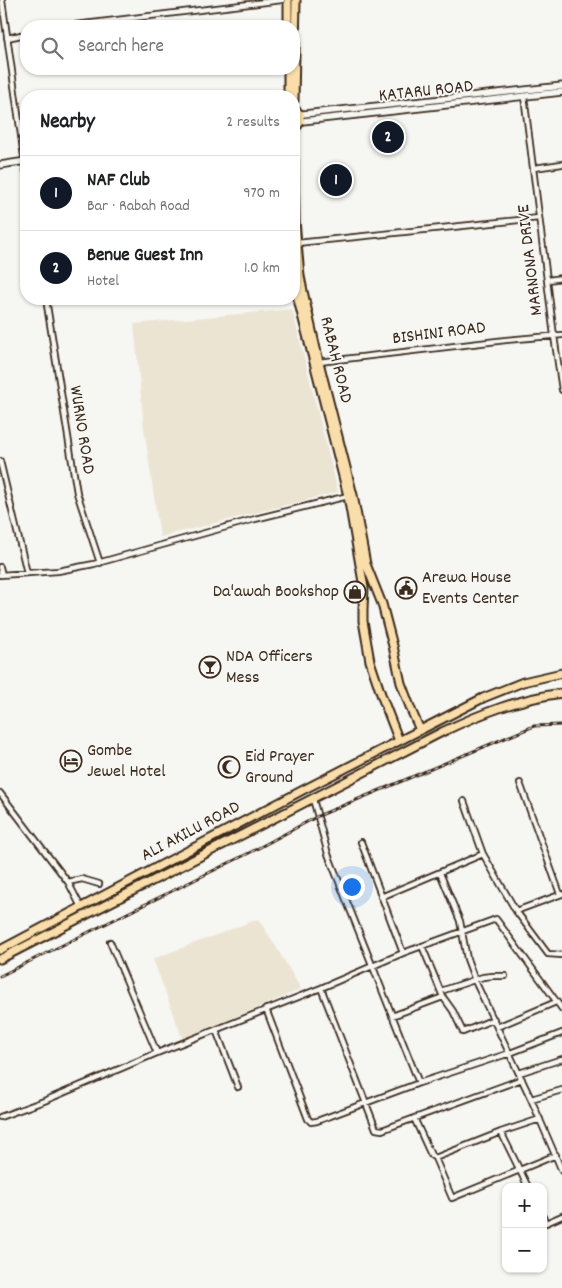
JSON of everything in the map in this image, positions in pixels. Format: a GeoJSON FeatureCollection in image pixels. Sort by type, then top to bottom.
{"type":"FeatureCollection","features":[{"type":"Feature","properties":{"kind":"main road"},"geometry":{"type":"LineString","coordinates":[[288,0],[288,20]]}},
{"type":"Feature","properties":{"kind":"main road"},"geometry":{"type":"LineString","coordinates":[[296,0],[296,20]]}},
{"type":"Feature","properties":{"kind":"main road"},"geometry":{"type":"LineString","coordinates":[[288,75],[288,90]]}},
{"type":"Feature","properties":{"kind":"main road"},"geometry":{"type":"LineString","coordinates":[[294,90],[295,75]]}},
{"type":"Feature","properties":{"kind":"main road","name":"RABAH ROAD"},"geometry":{"type":"LineString","coordinates":[[300,272],[302,291],[353,495],[366,564],[382,604],[401,683],[420,730]]}},
{"type":"Feature","properties":{"kind":"main road","name":"RABAH ROAD"},"geometry":{"type":"LineString","coordinates":[[299,305],[348,496],[364,588],[363,621],[370,661],[399,741]]}},
{"type":"Feature","properties":{"kind":"main road","name":"ALI AKILU ROAD"},"geometry":{"type":"LineString","coordinates":[[0,950],[483,698],[523,682],[562,673]]}},
{"type":"Feature","properties":{"kind":"main road","name":"ALI AKILU ROAD"},"geometry":{"type":"LineString","coordinates":[[0,959],[442,732],[495,709],[545,696],[562,694]]}},
{"type":"Feature","properties":{"kind":"street"},"geometry":{"type":"LineString","coordinates":[[2,0],[20,127]]}},
{"type":"Feature","properties":{"kind":"street"},"geometry":{"type":"LineString","coordinates":[[117,20],[282,0]]}},
{"type":"Feature","properties":{"kind":"street"},"geometry":{"type":"LineString","coordinates":[[7,38],[20,35]]}},
{"type":"Feature","properties":{"kind":"street","name":"KATARU ROAD"},"geometry":{"type":"LineString","coordinates":[[300,118],[562,86]]}},
{"type":"Feature","properties":{"kind":"street","name":"KATARU ROAD"},"geometry":{"type":"LineString","coordinates":[[300,118],[562,92]]}},
{"type":"Feature","properties":{"kind":"street","name":"MARNONA DRIVE"},"geometry":{"type":"LineString","coordinates":[[524,96],[562,390]]}},
{"type":"Feature","properties":{"kind":"street"},"geometry":{"type":"LineString","coordinates":[[0,166],[20,162]]}},
{"type":"Feature","properties":{"kind":"street"},"geometry":{"type":"LineString","coordinates":[[534,168],[562,164]]}},
{"type":"Feature","properties":{"kind":"street"},"geometry":{"type":"LineString","coordinates":[[300,243],[539,218]]}},
{"type":"Feature","properties":{"kind":"street"},"geometry":{"type":"LineString","coordinates":[[548,280],[562,278]]}},
{"type":"Feature","properties":{"kind":"street","name":"WURNO ROAD"},"geometry":{"type":"LineString","coordinates":[[47,305],[77,494],[100,563]]}},
{"type":"Feature","properties":{"kind":"street","name":"BISHINI ROAD"},"geometry":{"type":"LineString","coordinates":[[319,362],[562,335]]}},
{"type":"Feature","properties":{"kind":"street"},"geometry":{"type":"LineString","coordinates":[[0,461],[27,573]]}},
{"type":"Feature","properties":{"kind":"street"},"geometry":{"type":"LineString","coordinates":[[0,567],[1,575],[58,571],[100,563],[255,519],[348,496]]}},
{"type":"Feature","properties":{"kind":"street"},"geometry":{"type":"LineString","coordinates":[[516,911],[561,894],[520,783]]}},
{"type":"Feature","properties":{"kind":"street"},"geometry":{"type":"LineString","coordinates":[[0,793],[68,882],[81,907]]}},
{"type":"Feature","properties":{"kind":"street"},"geometry":{"type":"LineString","coordinates":[[313,799],[328,854],[419,1083]]}},
{"type":"Feature","properties":{"kind":"street"},"geometry":{"type":"LineString","coordinates":[[464,801],[484,854],[516,911],[548,954],[562,955]]}},
{"type":"Feature","properties":{"kind":"street"},"geometry":{"type":"LineString","coordinates":[[361,842],[403,953]]}},
{"type":"Feature","properties":{"kind":"street"},"geometry":{"type":"LineString","coordinates":[[381,897],[484,854]]}},
{"type":"Feature","properties":{"kind":"street"},"geometry":{"type":"LineString","coordinates":[[440,873],[460,921],[467,959],[475,980],[522,1079],[562,1171]]}},
{"type":"Feature","properties":{"kind":"street"},"geometry":{"type":"LineString","coordinates":[[68,882],[82,880],[99,884]]}},
{"type":"Feature","properties":{"kind":"street"},"geometry":{"type":"LineString","coordinates":[[0,1117],[44,1101],[403,953],[496,919],[562,1009]]}},
{"type":"Feature","properties":{"kind":"street"},"geometry":{"type":"LineString","coordinates":[[110,942],[157,1053]]}},
{"type":"Feature","properties":{"kind":"street"},"geometry":{"type":"LineString","coordinates":[[422,946],[443,997],[463,1032],[494,1019]]}},
{"type":"Feature","properties":{"kind":"street"},"geometry":{"type":"LineString","coordinates":[[441,991],[488,976],[505,976]]}},
{"type":"Feature","properties":{"kind":"street"},"geometry":{"type":"LineString","coordinates":[[321,988],[378,1130],[522,1079]]}},
{"type":"Feature","properties":{"kind":"street"},"geometry":{"type":"LineString","coordinates":[[392,1016],[443,997]]}},
{"type":"Feature","properties":{"kind":"street"},"geometry":{"type":"LineString","coordinates":[[497,1027],[556,1002]]}},
{"type":"Feature","properties":{"kind":"street"},"geometry":{"type":"LineString","coordinates":[[266,1009],[308,1119],[311,1122],[562,1033]]}},
{"type":"Feature","properties":{"kind":"street"},"geometry":{"type":"LineString","coordinates":[[216,1030],[238,1087]]}},
{"type":"Feature","properties":{"kind":"street"},"geometry":{"type":"LineString","coordinates":[[519,1073],[562,1059]]}},
{"type":"Feature","properties":{"kind":"street"},"geometry":{"type":"LineString","coordinates":[[531,1099],[562,1090]]}},
{"type":"Feature","properties":{"kind":"street"},"geometry":{"type":"LineString","coordinates":[[414,1118],[431,1155],[436,1158],[452,1198],[556,1155]]}},
{"type":"Feature","properties":{"kind":"street"},"geometry":{"type":"LineString","coordinates":[[436,1158],[501,1132],[540,1119]]}},
{"type":"Feature","properties":{"kind":"street"},"geometry":{"type":"LineString","coordinates":[[501,1132],[526,1183]]}},
{"type":"Feature","properties":{"kind":"street"},"geometry":{"type":"LineString","coordinates":[[547,1223],[562,1216]]}},
{"type":"Feature","properties":{"kind":"shaded area"},"geometry":{"type":"Polygon","coordinates":[[[292,309],[338,492],[160,537],[144,428],[134,324],[292,309]]]}},
{"type":"Feature","properties":{"kind":"shaded area"},"geometry":{"type":"Polygon","coordinates":[[[258,919],[301,989],[183,1040],[153,959],[258,919]]]}},
{"type":"Feature","properties":{"kind":"railway"},"geometry":{"type":"LineString","coordinates":[[0,976],[251,852],[318,816],[534,726],[562,725]]}},
{"type":"Feature","properties":{"kind":"place","name":"Benue Guest Inn"},"geometry":{"type":"Point","coordinates":[388,137]}},
{"type":"Feature","properties":{"kind":"place","name":"NAF Club"},"geometry":{"type":"Point","coordinates":[336,180]}},
{"type":"Feature","properties":{"kind":"place","name":"Arewa House Events Center"},"geometry":{"type":"Point","coordinates":[406,588]}},
{"type":"Feature","properties":{"kind":"place","name":"Da'awah Bookshop"},"geometry":{"type":"Point","coordinates":[355,592]}},
{"type":"Feature","properties":{"kind":"place","name":"NDA Officers Mess"},"geometry":{"type":"Point","coordinates":[210,667]}},
{"type":"Feature","properties":{"kind":"place","name":"Gombe Jewel Hotel"},"geometry":{"type":"Point","coordinates":[71,761]}},
{"type":"Feature","properties":{"kind":"place","name":"Eid Prayer Ground"},"geometry":{"type":"Point","coordinates":[229,767]}}]}
